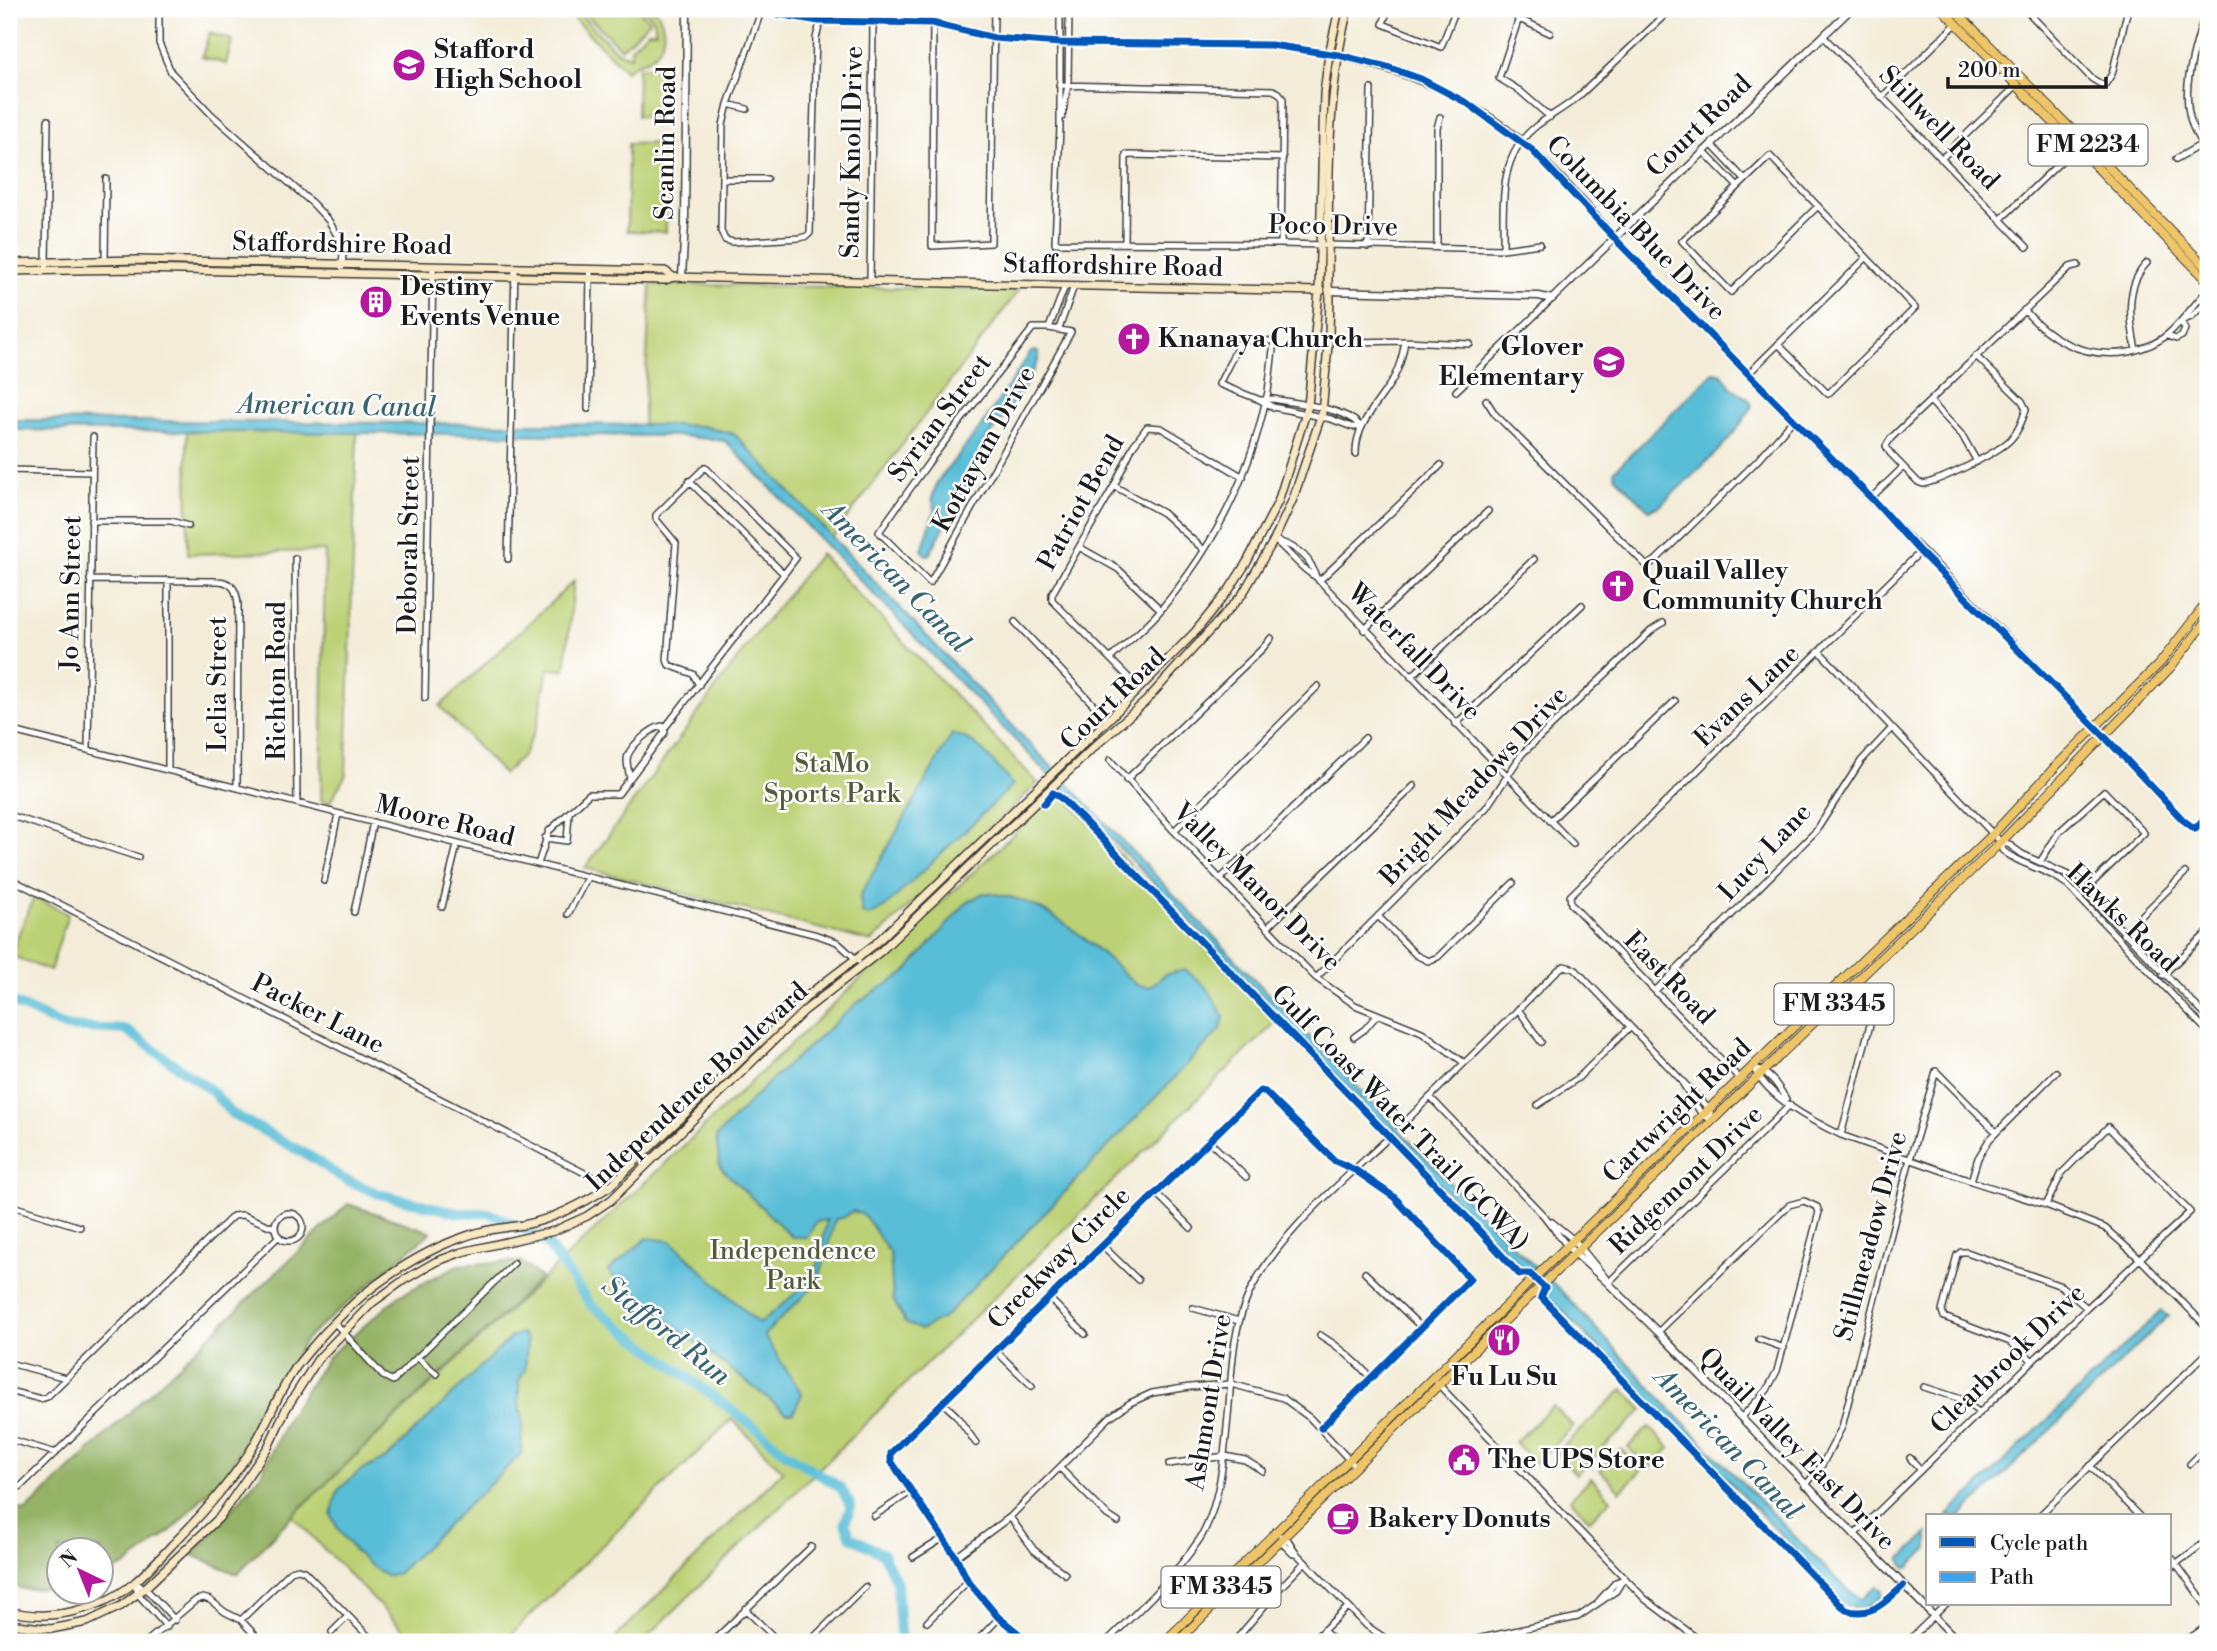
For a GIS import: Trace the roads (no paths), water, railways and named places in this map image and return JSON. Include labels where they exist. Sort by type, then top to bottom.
[{"type":"main road","points":[[1307,410],[1324,246],[1326,152],[1339,9]]},
{"type":"main road","points":[[1333,55],[1348,9]]},
{"type":"main road","name":"FM 2234","points":[[1942,9],[2208,282]]},
{"type":"main road","name":"FM 2234","points":[[1954,9],[2208,269]]},
{"type":"main road","points":[[1321,413],[1329,334],[1329,291],[1324,246]]},
{"type":"main road","name":"Staffordshire Road","points":[[9,271],[105,261],[515,273],[665,271],[673,277],[1329,291]]},
{"type":"main road","name":"Staffordshire Road","points":[[9,262],[46,267],[137,269],[342,269]]},
{"type":"main road","name":"Court Road","points":[[859,962],[881,951],[1036,795],[1045,780],[1170,658],[1211,613],[1229,590],[1262,534],[1280,496],[1307,410]]},
{"type":"main road","name":"Court Road","points":[[1036,795],[1051,788],[1145,702],[1242,596],[1274,540],[1293,499],[1321,413]]},
{"type":"main road","points":[[1262,534],[1274,540]]},
{"type":"main road","name":"Cartwright Road","points":[[1436,1382],[1545,1267],[1993,834],[2160,663],[2208,601]]},
{"type":"main road","name":"Cartwright Road","points":[[1177,1642],[1352,1463],[1553,1275],[2002,843],[2103,735],[2165,674],[2208,619]]},
{"type":"main road","points":[[2178,641],[2187,648]]},
{"type":"main road","points":[[1875,948],[1884,956]]},
{"type":"main road","name":"Independence Boulevard","points":[[9,1611],[43,1615],[75,1611],[104,1601],[134,1583],[208,1510],[248,1454],[299,1364],[335,1323],[371,1289],[402,1267],[462,1237],[550,1217],[591,1199],[610,1186],[813,991],[859,962]]},
{"type":"main road","name":"Independence Boulevard","points":[[9,1624],[51,1629],[87,1622],[112,1611],[138,1594],[219,1518],[260,1460],[307,1374],[372,1303],[415,1274],[462,1252],[554,1231],[587,1216],[611,1200],[804,1011],[859,962]]},
{"type":"main road","points":[[653,1145],[660,1153]]},
{"type":"main road","points":[[1636,1180],[1643,1188]]},
{"type":"main road","points":[[248,1454],[260,1460]]},
{"type":"main road","name":"Cartwright Road","points":[[1164,1642],[1280,1536]]},
{"type":"main road","points":[[19,1626],[20,1614]]},
{"type":"street","points":[[159,9],[159,43],[177,81],[329,222],[340,242],[343,253],[342,269]]},
{"type":"street","name":"Scanlin Road","points":[[682,277],[687,9]]},
{"type":"street","name":"Columbia Blue Drive","points":[[748,9],[819,22],[932,23],[994,38],[1060,43],[1271,45],[1387,67],[1421,79],[1467,103],[1521,140],[1553,170],[1615,238],[1871,498],[1920,552],[2103,735]]},
{"type":"street","points":[[761,11],[723,125],[721,231],[725,240],[800,238],[810,233],[816,38],[824,9]]},
{"type":"street","points":[[933,9],[932,246],[991,243],[994,9]]},
{"type":"street","points":[[1060,9],[1060,127]]},
{"type":"street","points":[[1060,127],[1068,85],[1069,9]]},
{"type":"street","points":[[1285,9],[1293,9]]},
{"type":"street","points":[[1388,9],[1383,24],[1441,47],[1456,9]]},
{"type":"street","points":[[1522,9],[1499,78],[1520,91],[1550,117]]},
{"type":"street","points":[[1503,249],[1506,169],[1521,140],[1580,96],[1667,13],[1662,9]]},
{"type":"street","name":"Court Road","points":[[1455,391],[1851,9]]},
{"type":"street","points":[[2025,9],[2098,85],[2104,86],[2112,74],[2128,9]]},
{"type":"street","points":[[2206,9],[2188,79],[2186,103],[2202,144],[2208,150]]},
{"type":"street","points":[[1517,18],[1550,33]]},
{"type":"street","name":"Sandy Knoll Drive","points":[[870,282],[873,22]]},
{"type":"street","points":[[1882,97],[1957,23]]},
{"type":"street","name":"Stillwell Road","points":[[1823,36],[2027,247]]},
{"type":"street","points":[[1941,159],[2018,84]]},
{"type":"street","points":[[1059,85],[1273,90],[1279,93],[1283,99],[1281,244]]},
{"type":"street","points":[[1368,247],[1371,89]]},
{"type":"street","points":[[728,104],[747,109]]},
{"type":"street","points":[[1437,247],[1437,128],[1440,117]]},
{"type":"street","points":[[46,267],[48,120]]},
{"type":"street","name":"Poco Drive","points":[[1060,127],[1055,243],[1503,249],[1540,244]]},
{"type":"street","points":[[1711,144],[1745,180]]},
{"type":"street","points":[[2176,159],[2202,144]]},
{"type":"street","points":[[2001,219],[2077,145]]},
{"type":"street","points":[[1703,151],[1738,187]]},
{"type":"street","points":[[1125,242],[1126,155],[1283,158]]},
{"type":"street","points":[[1779,344],[1828,394],[1914,308],[1818,206],[1770,156],[1682,241],[1731,292],[1818,206]]},
{"type":"street","points":[[105,261],[106,178]]},
{"type":"street","points":[[724,179],[767,178]]},
{"type":"street","points":[[1748,374],[1866,258]]},
{"type":"street","points":[[2136,350],[2129,309],[2139,272],[2147,263]]},
{"type":"street","points":[[1976,356],[2022,401],[2026,409],[2012,438],[1990,454],[1923,484],[1903,467],[1886,446],[1891,438],[1930,401],[1976,356],[2024,310],[2070,267],[2078,265]]},
{"type":"street","name":"Deborah Street","points":[[425,698],[433,271]]},
{"type":"street","points":[[508,559],[515,273]]},
{"type":"street","points":[[588,409],[590,274]]},
{"type":"street","points":[[1065,286],[1049,328],[1059,330],[1074,286]]},
{"type":"street","points":[[2024,310],[2055,339],[2083,351],[2101,355],[2136,350],[2167,336],[2208,290]]},
{"type":"street","name":"Staffordshire Road","points":[[1329,291],[1539,296],[1552,299]]},
{"type":"street","points":[[2181,321],[2191,317],[2208,301]]},
{"type":"street","points":[[2167,336],[2176,339],[2182,336],[2185,329],[2181,321]]},
{"type":"street","name":"Syrian Street","points":[[930,583],[879,532],[932,458],[1033,328],[1049,328]]},
{"type":"street","name":"Kottayam Drive","points":[[930,583],[1071,332],[1059,330]]},
{"type":"street","points":[[1139,688],[1111,658],[1161,610],[1204,550],[1230,507],[1257,441],[1264,401],[1273,341],[1241,340],[1219,384],[1240,394],[1264,401],[1321,413],[1352,427],[1361,427]]},
{"type":"street","points":[[1356,454],[1356,439],[1361,427],[1394,377],[1405,341]]},
{"type":"street","points":[[1351,342],[1470,344]]},
{"type":"street","points":[[1486,400],[1495,414],[1647,566],[1657,560],[1752,466],[1793,420]]},
{"type":"street","points":[[1930,401],[1962,435],[1976,460]]},
{"type":"street","name":"Patriot Bend","points":[[1111,658],[1052,600],[1052,594],[1133,446],[1147,427],[1161,428],[1242,477]]},
{"type":"street","name":"Jo Ann Street","points":[[88,750],[93,437]]},
{"type":"street","points":[[1318,579],[1441,465]]},
{"type":"street","points":[[1871,498],[1903,467]]},
{"type":"street","points":[[538,864],[549,831],[589,794],[618,794],[665,732],[664,729],[699,685],[784,574],[795,561],[794,555],[708,469],[702,468],[658,512],[656,519],[676,543],[667,660],[669,665],[693,674],[699,685]]},
{"type":"street","points":[[9,470],[92,472]]},
{"type":"street","points":[[689,481],[784,574]]},
{"type":"street","points":[[1114,485],[1163,513],[1204,550]]},
{"type":"street","points":[[1364,629],[1488,511]]},
{"type":"street","points":[[91,521],[171,520],[188,526]]},
{"type":"street","name":"Waterfall Drive","points":[[1274,540],[1289,551],[1306,572],[1318,579],[1573,844]]},
{"type":"street","points":[[1079,547],[1118,569],[1161,610]]},
{"type":"street","name":"Evans Lane","points":[[1571,904],[1570,896],[1920,552]]},
{"type":"street","name":"Richton Road","points":[[295,558],[297,803]]},
{"type":"street","points":[[1411,677],[1534,559]]},
{"type":"street","name":"Lelia Street","points":[[90,580],[224,581],[234,587],[237,594],[237,788]]},
{"type":"street","points":[[167,580],[168,770]]},
{"type":"street","points":[[1456,724],[1582,605]]},
{"type":"street","points":[[1014,622],[1108,720]]},
{"type":"street","name":"Bright Meadows Drive","points":[[1316,978],[1486,808],[1522,754],[1652,630],[1663,623]]},
{"type":"street","points":[[1126,780],[1271,638]]},
{"type":"street","name":"Hawks Road","points":[[1819,652],[2002,843],[2007,843],[2022,854],[2061,871],[2207,1015]]},
{"type":"street","points":[[1174,831],[1318,686]]},
{"type":"street","points":[[1550,821],[1675,701]]},
{"type":"street","points":[[630,778],[627,760],[630,751],[655,727],[662,726],[664,729]]},
{"type":"street","name":"Lucy Lane","points":[[1655,991],[1816,831],[1861,761],[1891,729]]},
{"type":"street","name":"Moore Road","points":[[9,730],[817,935],[837,942],[859,962]]},
{"type":"street","points":[[2103,735],[2183,820],[2195,829],[2208,814]]},
{"type":"street","points":[[1220,879],[1365,738]]},
{"type":"street","name":"Valley Manor Drive","points":[[1110,760],[1174,831],[1316,978],[1356,1005],[1422,1032],[1463,1062]]},
{"type":"street","points":[[1267,928],[1413,786]]},
{"type":"street","points":[[2040,862],[2059,832],[2104,791],[2144,833],[2078,896]]},
{"type":"street","points":[[545,838],[566,841],[569,812]]},
{"type":"street","points":[[324,881],[338,814]]},
{"type":"street","points":[[9,815],[138,857]]},
{"type":"street","points":[[354,912],[373,822]]},
{"type":"street","name":"Hawks Road","points":[[2002,843],[2002,850],[2014,859],[2051,874],[2065,883],[2208,1032]]},
{"type":"street","points":[[442,908],[457,845]]},
{"type":"street","points":[[2118,938],[2185,873]]},
{"type":"street","points":[[568,914],[588,876]]},
{"type":"street","name":"Packer Lane","points":[[9,878],[610,1186]]},
{"type":"street","points":[[1378,916],[1416,955],[1428,961],[1438,957],[1513,883]]},
{"type":"street","name":"East Road","points":[[1571,904],[1740,1079]]},
{"type":"street","points":[[2158,980],[2208,932]]},
{"type":"street","points":[[1408,1118],[1564,966],[1575,969],[1709,1109],[1713,1120]]},
{"type":"street","points":[[1518,1009],[1541,1042]]},
{"type":"street","points":[[1354,1037],[1365,1029],[1377,1014]]},
{"type":"street","points":[[2199,1022],[2207,1015]]},
{"type":"street","points":[[1841,1135],[1871,1021]]},
{"type":"street","points":[[1538,1105],[1578,1077],[1630,1027]]},
{"type":"street","points":[[1753,1067],[1790,1105],[1841,1135],[2105,1228],[2140,1258],[2208,1328]]},
{"type":"street","name":"Stillmeadow Drive","points":[[1805,1486],[1822,1465],[1842,1427],[1910,1159],[1936,1071],[1996,1132]]},
{"type":"street","points":[[1971,1181],[1982,1149],[2056,1072]]},
{"type":"street","points":[[1682,1081],[1685,1091],[1702,1115],[1713,1120]]},
{"type":"street","name":"Creekway Circle","points":[[911,1492],[890,1457],[894,1449],[1260,1091],[1265,1092],[1335,1161],[1354,1170]]},
{"type":"street","name":"Quail Valley East Drive","points":[[1430,1097],[1544,1216],[1574,1254],[1658,1332],[1959,1642]]},
{"type":"street","name":"Ridgemont Drive","points":[[1608,1283],[1790,1105]]},
{"type":"street","name":"Clearbrook Drive","points":[[1854,1535],[2087,1308],[2190,1212],[2108,1127],[2062,1173],[2046,1205]]},
{"type":"street","points":[[1208,1140],[1246,1177]]},
{"type":"street","name":"Ashmont Drive","points":[[1106,1642],[1201,1538],[1215,1499],[1225,1456],[1233,1354],[1239,1321],[1247,1298],[1269,1259],[1286,1239],[1384,1142]]},
{"type":"street","points":[[1321,1428],[1470,1279],[1394,1197],[1354,1170]]},
{"type":"street","points":[[1155,1192],[1191,1228]]},
{"type":"street","points":[[1658,1332],[1781,1211],[1804,1201],[1817,1207],[1819,1212],[1777,1371],[1767,1390],[1741,1418]]},
{"type":"street","points":[[9,1205],[80,1227]]},
{"type":"street","points":[[9,1391],[41,1399],[47,1397],[233,1216],[243,1215],[275,1228],[279,1236],[292,1241],[303,1231],[303,1224],[300,1217],[286,1213],[280,1216],[275,1228]]},
{"type":"street","name":"Quail Valley East Drive","points":[[1544,1216],[1581,1247],[1608,1283]]},
{"type":"street","points":[[9,1484],[20,1487],[279,1236]]},
{"type":"street","points":[[1102,1245],[1138,1280]]},
{"type":"street","points":[[2033,1361],[2010,1342],[1944,1317],[1942,1311],[1961,1252],[2062,1286],[2087,1308]]},
{"type":"street","points":[[335,1323],[383,1376],[393,1381],[514,1263]]},
{"type":"street","points":[[1365,1273],[1421,1327]]},
{"type":"street","points":[[1048,1297],[1085,1334]]},
{"type":"street","points":[[1193,1308],[1239,1321]]},
{"type":"street","points":[[1320,1335],[1355,1360],[1371,1378]]},
{"type":"street","points":[[1759,1339],[1784,1348]]},
{"type":"street","points":[[995,1350],[1032,1386]]},
{"type":"street","points":[[2041,1514],[2208,1352]]},
{"type":"street","points":[[417,1357],[437,1374]]},
{"type":"street","points":[[9,1363],[66,1378]]},
{"type":"street","points":[[1436,1382],[1645,1599],[1702,1642]]},
{"type":"street","points":[[956,1558],[1010,1517],[1110,1417],[1130,1403],[1152,1393],[1231,1384],[1283,1398],[1321,1428],[1352,1463]]},
{"type":"street","points":[[1924,1387],[1961,1399],[1980,1413]]},
{"type":"street","points":[[942,1402],[956,1415],[976,1443]]},
{"type":"street","points":[[9,1439],[56,1453]]},
{"type":"street","points":[[2190,1464],[2208,1446]]},
{"type":"street","points":[[1169,1464],[1225,1456],[1245,1460],[1263,1471]]},
{"type":"street","points":[[1910,1458],[1921,1470]]},
{"type":"street","points":[[2090,1466],[2137,1514]]},
{"type":"street","points":[[1060,1468],[1107,1515],[1118,1522]]},
{"type":"street","points":[[874,1516],[911,1492],[956,1558],[968,1581],[999,1618],[1029,1642]]},
{"type":"street","points":[[1010,1517],[1034,1550],[1065,1574]]},
{"type":"street","points":[[1280,1536],[1288,1541],[1297,1555],[1348,1607],[1376,1633],[1391,1642]]},
{"type":"street","points":[[913,1557],[942,1539]]},
{"type":"street","points":[[2172,1566],[2208,1539]]},
{"type":"street","points":[[712,1642],[811,1547]]},
{"type":"street","points":[[2172,1558],[2208,1608]]},
{"type":"street","points":[[1234,1642],[1305,1562]]},
{"type":"street","points":[[241,1620],[291,1571],[298,1569],[304,1571],[374,1642]]},
{"type":"street","points":[[1463,1642],[1578,1617],[1596,1605],[1606,1591],[1624,1578]]},
{"type":"street","points":[[927,1622],[968,1581]]},
{"type":"street","points":[[134,1583],[145,1588],[175,1620]]},
{"type":"street","points":[[134,1583],[138,1594],[167,1627]]},
{"type":"street","points":[[809,1642],[865,1587]]},
{"type":"street","points":[[146,1642],[196,1600],[203,1598],[211,1600],[225,1612],[241,1620],[261,1642]]},
{"type":"street","points":[[1907,1642],[1944,1606]]},
{"type":"street","points":[[1311,1642],[1348,1607]]},
{"type":"street","points":[[745,1609],[779,1642]]},
{"type":"street","points":[[332,1632],[348,1616]]},
{"type":"street","points":[[976,1642],[999,1618]]},
{"type":"street","points":[[2185,1642],[2208,1626]]},
{"type":"street","points":[[1323,1630],[1335,1642]]},
{"type":"water","points":[[1036,351],[1039,354],[1038,361],[1027,383],[1002,421],[987,438],[980,461],[929,555],[925,554],[922,550],[935,509],[932,498],[937,482],[980,428],[1031,352]]},
{"type":"water","points":[[1714,372],[1722,374],[1731,387],[1749,400],[1752,406],[1733,434],[1710,459],[1660,506],[1649,510],[1615,476],[1614,471]]},
{"type":"water","name":"American Canal","points":[[9,420],[664,425],[701,426],[734,434],[1364,1094],[1489,1223],[1563,1293],[1676,1415],[1846,1589],[1862,1599],[1876,1586],[1882,1591],[1881,1598],[1862,1608],[1843,1602],[1790,1544],[1547,1295],[1547,1287],[1516,1261],[1448,1193],[1145,874],[725,441],[682,436],[9,430]]},
{"type":"water","points":[[952,734],[978,747],[1013,785],[883,909],[869,916],[862,913],[860,896]]},
{"type":"water","points":[[983,893],[1006,896],[1047,913],[1085,939],[1137,985],[1149,987],[1166,974],[1186,970],[1208,989],[1224,1017],[1221,1029],[946,1316],[921,1330],[905,1323],[893,1299],[890,1254],[870,1223],[863,1215],[853,1211],[843,1218],[835,1219],[819,1281],[764,1335],[802,1394],[793,1413],[787,1413],[618,1282],[608,1271],[647,1238],[671,1241],[759,1324],[815,1277],[827,1220],[816,1222],[807,1237],[792,1237],[720,1167],[716,1137],[769,1082],[857,1003],[905,973],[965,904]]},
{"type":"water","points":[[2161,1311],[2168,1316],[1963,1514],[1949,1514]]},
{"type":"water","points":[[524,1335],[527,1343],[525,1370],[519,1381],[519,1405],[523,1418],[521,1454],[398,1573],[386,1576],[354,1550],[341,1533],[331,1515],[338,1490],[360,1471],[387,1458],[511,1337]]},
{"type":"water","points":[[1926,1535],[1926,1550],[1908,1568],[1905,1568],[1901,1559]]},
{"type":"waterway","name":"Stafford Run","points":[[9,1001],[66,1027],[126,1030],[212,1091],[231,1113],[313,1158],[342,1178],[379,1194],[458,1213],[489,1213],[517,1225],[547,1244],[591,1305],[783,1451],[841,1488],[851,1506],[845,1523],[851,1537],[883,1554],[897,1583],[900,1633],[905,1642]]},
{"type":"place","name":"Stafford High School","points":[[409,65]]},
{"type":"place","name":"Destiny Events Venue","points":[[376,302]]},
{"type":"place","name":"Knanaya Church","points":[[1134,339]]},
{"type":"place","name":"Glover Elementary","points":[[1609,362]]},
{"type":"place","name":"Quail Valley Community Church","points":[[1618,586]]},
{"type":"place","name":"Fu Lu Su","points":[[1504,1340]]},
{"type":"place","name":"The UPS Store","points":[[1464,1460]]},
{"type":"place","name":"Bakery Donuts","points":[[1343,1519]]},
{"type":"park label","name":"StaMo Sports Park","points":[[832,779]]},
{"type":"park label","name":"Independence Park","points":[[793,1266]]}]
